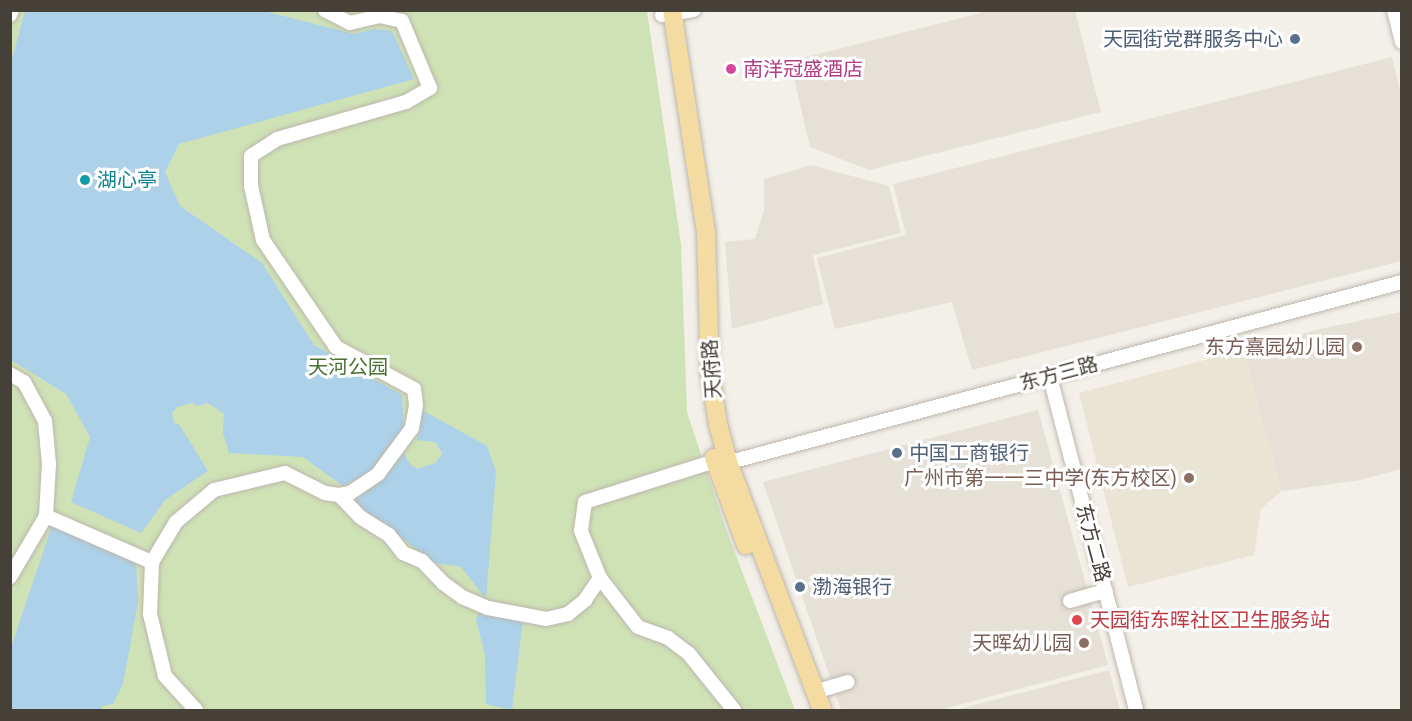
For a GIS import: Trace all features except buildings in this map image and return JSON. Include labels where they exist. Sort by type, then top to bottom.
[{"type":"main road","name":"天府路","points":[[667,13],[693,210],[699,379],[720,463],[809,711]]},
{"type":"main road","name":"天府路","points":[[720,463],[822,711]]},
{"type":"street","points":[[10,15],[12,10]]},
{"type":"street","points":[[196,711],[165,676],[150,614],[152,562],[176,522],[214,490],[285,473],[325,493],[339,495],[350,493],[378,474],[412,428],[416,405],[414,389],[336,347],[263,240],[251,186],[251,156],[277,138],[406,102],[430,88],[402,21],[380,16],[350,23],[325,10]]},
{"type":"street","points":[[667,13],[694,10]]},
{"type":"street","points":[[1394,10],[1401,42]]},
{"type":"street","name":"东方三路","points":[[600,578],[581,531],[585,502],[720,463],[1401,282]]},
{"type":"street","points":[[10,374],[24,382],[45,421],[49,464],[46,516],[10,577]]},
{"type":"street","name":"东方二路","points":[[1050,376],[1136,711]]},
{"type":"street","points":[[339,495],[360,517],[389,535],[403,553],[422,561],[443,583],[462,597],[488,608],[546,619],[568,614],[585,600],[600,578],[638,627],[668,638],[689,654],[734,711]]},
{"type":"street","points":[[46,516],[152,562]]},
{"type":"street","points":[[1070,601],[1106,591]]},
{"type":"street","points":[[815,692],[847,682]]},
{"type":"shaded area","points":[[989,11],[1075,11],[1101,112],[869,170],[810,147],[790,61]]},
{"type":"shaded area","points":[[1392,57],[1401,96],[1401,261],[972,370],[952,302],[835,329],[817,258],[906,235],[893,184]]},
{"type":"shaded area","points":[[811,165],[889,186],[901,233],[813,255],[823,304],[732,329],[725,242],[755,239],[764,210],[764,179]]},
{"type":"shaded area","points":[[1401,312],[1401,469],[1360,480],[1281,491],[1243,350],[1320,329]]},
{"type":"shaded area","name":"广州市第一一三中学(东方校区)","points":[[1243,350],[1281,491],[1261,509],[1254,555],[1128,587],[1079,393]]},
{"type":"shaded area","points":[[1038,410],[1108,665],[940,710],[841,710],[763,482]]},
{"type":"shaded area","points":[[1109,670],[1120,710],[955,710]]},
{"type":"green space","name":"天河公园","points":[[10,11],[647,11],[681,244],[687,412],[727,532],[795,710],[11,710]]},
{"type":"water","points":[[260,10],[354,34],[374,29],[392,31],[414,79],[179,144],[165,172],[180,206],[262,263],[314,345],[402,395],[404,432],[370,473],[343,486],[303,457],[229,453],[223,433],[224,414],[208,403],[197,406],[193,403],[177,407],[172,413],[174,423],[179,424],[208,471],[165,500],[141,533],[71,502],[90,437],[66,394],[11,360],[10,66],[25,11]]},
{"type":"water","points":[[422,410],[487,446],[496,472],[486,599],[461,567],[435,563],[352,501],[374,486],[404,453],[409,463],[417,469],[436,463],[442,453],[435,442],[417,440]]},
{"type":"water","points":[[52,526],[136,561],[138,602],[123,684],[113,704],[102,706],[102,710],[11,710],[11,647]]},
{"type":"water","points":[[480,611],[523,621],[512,710],[486,704],[485,655],[476,620]]},
{"type":"place","name":"天园街党群服务中心","points":[[1295,39]]},
{"type":"place","name":"南洋冠盛酒店","points":[[731,69]]},
{"type":"place","name":"湖心亭","points":[[85,180]]},
{"type":"place","name":"东方熹园幼儿园","points":[[1357,347]]},
{"type":"place","name":"中国工商银行","points":[[897,453]]},
{"type":"place","name":"广州市第一一三中学(东方校区)","points":[[1189,478]]},
{"type":"place","name":"渤海银行","points":[[800,587]]},
{"type":"place","name":"天园街东晖社区卫生服务站","points":[[1077,620]]},
{"type":"place","name":"天晖幼儿园","points":[[1084,643]]}]
